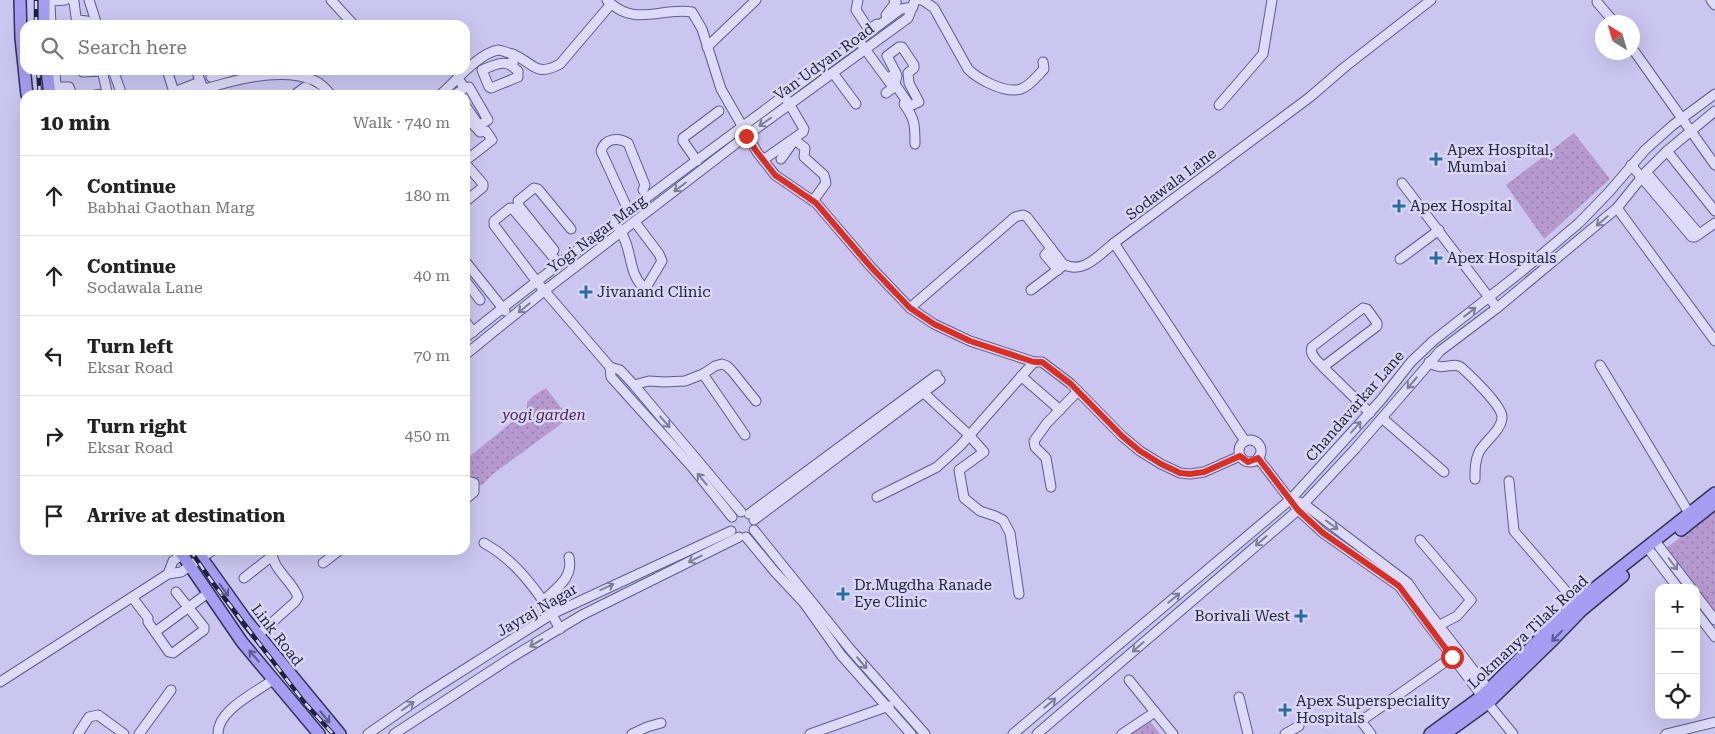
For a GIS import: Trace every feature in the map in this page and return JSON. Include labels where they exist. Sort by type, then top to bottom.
[{"type":"main road","points":[[20,0],[21,20]]},
{"type":"main road","points":[[44,0],[44,20]]},
{"type":"main road","points":[[25,75],[26,90]]},
{"type":"main road","points":[[49,75],[54,90]]},
{"type":"main road","name":"Lokmanya Tilak Road","points":[[1654,546],[1689,513],[1715,493]]},
{"type":"main road","name":"Lokmanya Tilak Road","points":[[1445,734],[1579,606],[1654,546],[1715,503]]},
{"type":"main road","name":"Link Road","points":[[184,555],[242,642],[320,734]]},
{"type":"main road","name":"Link Road","points":[[199,555],[258,635],[340,734]]},
{"type":"main road","name":"Lokmanya Tilak Road","points":[[1430,734],[1486,696]]},
{"type":"street","points":[[51,20],[50,3],[52,1],[65,0]]},
{"type":"street","points":[[72,0],[78,20]]},
{"type":"street","points":[[89,0],[95,20]]},
{"type":"street","points":[[331,0],[349,20]]},
{"type":"street","points":[[707,47],[756,0]]},
{"type":"street","points":[[858,0],[856,10],[868,28],[871,28],[886,17],[895,5],[896,2],[894,0]]},
{"type":"street","points":[[920,0],[934,8],[968,69],[976,77],[1010,91],[1022,89],[1044,69],[1043,62]]},
{"type":"street","points":[[1220,105],[1263,54],[1272,0]]},
{"type":"street","name":"Sodawala Lane","points":[[1061,267],[1082,267],[1310,97],[1346,66],[1431,0]]},
{"type":"street","points":[[1711,0],[1715,5]]},
{"type":"street","points":[[470,68],[487,54],[498,50],[513,54],[535,68],[544,71],[552,69],[560,64],[609,2],[623,12],[630,14],[647,16],[679,10],[692,12],[702,28],[721,89],[743,126],[746,136],[762,160],[775,175],[813,201],[910,308],[934,324],[970,341],[1034,362],[1042,362],[1071,384],[1122,436],[1140,451],[1180,473],[1204,472],[1240,456]]},
{"type":"street","points":[[1597,2],[1608,15]]},
{"type":"street","name":"Van Udyan Road","points":[[743,126],[901,9],[914,3]]},
{"type":"street","name":"Van Udyan Road","points":[[746,136],[908,18],[914,3]]},
{"type":"street","points":[[859,40],[887,79],[891,92],[912,115],[915,125],[915,144]]},
{"type":"street","points":[[899,47],[902,47],[914,65],[914,68],[908,73],[908,80],[919,102],[911,107],[895,84],[896,73],[887,56],[899,47]]},
{"type":"street","points":[[513,54],[513,67]]},
{"type":"street","points":[[478,60],[482,70],[489,87],[491,88],[518,77],[518,71],[505,62],[482,70]]},
{"type":"street","points":[[1640,60],[1715,165]]},
{"type":"street","points":[[833,73],[856,104]]},
{"type":"street","points":[[887,79],[896,73]]},
{"type":"street","points":[[54,75],[55,90]]},
{"type":"street","points":[[103,75],[107,90]]},
{"type":"street","points":[[115,75],[120,90]]},
{"type":"street","points":[[169,75],[173,90]]},
{"type":"street","points":[[198,75],[201,86]]},
{"type":"street","points":[[238,75],[240,81]]},
{"type":"street","points":[[446,90],[462,75]]},
{"type":"street","points":[[194,90],[211,78],[240,81],[268,76],[293,76],[308,83],[320,84],[326,90]]},
{"type":"street","points":[[458,79],[464,88]]},
{"type":"street","points":[[301,90],[308,83]]},
{"type":"street","points":[[308,83],[314,90]]},
{"type":"street","points":[[186,90],[201,86]]},
{"type":"street","points":[[461,90],[469,88],[488,120],[480,125],[470,112]]},
{"type":"street","name":"Chandavarkar Lane","points":[[1013,734],[1291,500],[1370,413],[1411,362],[1433,341],[1579,223],[1610,192],[1644,150],[1715,94]]},
{"type":"street","points":[[762,160],[803,132],[804,129],[785,96]]},
{"type":"street","points":[[698,174],[682,141],[683,138],[719,111]]},
{"type":"street","name":"Chandavarkar Lane","points":[[1037,734],[1301,507],[1430,362],[1456,338],[1497,308],[1617,208],[1667,151],[1715,111]]},
{"type":"street","points":[[470,123],[473,123],[480,132],[486,131],[492,140],[470,158]]},
{"type":"street","name":"Yogi Nagar Marg","points":[[470,332],[743,126]]},
{"type":"street","name":"Yogi Nagar Marg","points":[[470,351],[544,291],[746,136]]},
{"type":"street","points":[[629,212],[601,151],[606,143],[613,139],[623,140],[628,143],[645,185],[643,190]]},
{"type":"street","points":[[781,158],[796,141],[804,148],[804,157],[824,175],[826,182],[813,201]]},
{"type":"street","points":[[1667,151],[1715,211]]},
{"type":"street","points":[[1630,165],[1644,175],[1690,235],[1694,237],[1715,223]]},
{"type":"street","points":[[470,168],[483,184],[483,188],[470,198]]},
{"type":"street","points":[[1402,183],[1497,308]]},
{"type":"street","points":[[561,263],[519,206],[518,201],[534,188],[538,189],[571,229]]},
{"type":"street","points":[[654,193],[660,202]]},
{"type":"street","points":[[561,263],[512,208],[494,221],[494,225],[536,282],[610,367],[620,370],[634,385],[732,517]]},
{"type":"street","points":[[1617,208],[1715,342]]},
{"type":"street","points":[[910,308],[1015,217],[1027,217],[1049,253],[1061,267],[1031,290]]},
{"type":"street","points":[[614,223],[621,232],[630,252],[633,271],[643,287],[646,286],[662,262],[660,254],[635,222]]},
{"type":"street","points":[[1400,259],[1439,230]]},
{"type":"street","points":[[1114,243],[1245,441]]},
{"type":"street","points":[[582,247],[589,256]]},
{"type":"street","points":[[470,278],[503,308],[510,318]]},
{"type":"street","points":[[470,281],[480,300]]},
{"type":"street","points":[[1322,367],[1377,326],[1378,323],[1367,309],[1364,308],[1312,347],[1310,351],[1322,367],[1370,413]]},
{"type":"street","points":[[878,497],[938,467],[1034,362]]},
{"type":"street","points":[[1430,362],[1440,368],[1452,365],[1461,366],[1491,400],[1502,417],[1500,423],[1480,450],[1475,462],[1475,478]]},
{"type":"street","points":[[634,385],[649,381],[685,381],[722,364],[727,366],[756,400]]},
{"type":"street","points":[[1600,365],[1689,513]]},
{"type":"street","points":[[610,367],[611,377],[692,461],[748,515],[754,530],[784,566],[800,593],[925,734]]},
{"type":"street","points":[[703,374],[745,435]]},
{"type":"street","points":[[1021,376],[1060,410]]},
{"type":"street","points":[[732,517],[748,515],[784,492],[938,378],[924,393],[911,398]]},
{"type":"street","points":[[1051,488],[1046,458],[1035,447],[1034,441],[1047,423],[1078,391]]},
{"type":"street","points":[[924,393],[969,435],[984,452],[959,470],[964,498],[980,511],[1003,520],[1010,533],[1018,594]]},
{"type":"street","points":[[1382,418],[1444,472]]},
{"type":"street","points":[[1253,440],[1259,444],[1261,451],[1258,458],[1248,462],[1240,456],[1239,449],[1245,441],[1253,440]]},
{"type":"street","points":[[1258,458],[1291,500],[1301,507],[1323,533],[1399,586],[1436,627],[1513,734]]},
{"type":"street","points":[[1509,481],[1514,531],[1579,606]]},
{"type":"street","points":[[470,482],[474,483],[474,492],[470,496]]},
{"type":"street","points":[[732,517],[729,526],[731,531],[742,537],[775,572],[800,593]]},
{"type":"street","points":[[742,537],[754,530]]},
{"type":"street","name":"Jayraj Nagar","points":[[368,734],[421,697],[552,614],[731,531]]},
{"type":"street","name":"Jayraj Nagar","points":[[394,734],[509,659],[582,615],[742,537]]},
{"type":"street","points":[[1420,540],[1471,600],[1458,616],[1436,627]]},
{"type":"street","points":[[484,543],[500,551],[530,583],[560,629]]},
{"type":"street","points":[[1654,546],[1676,584]]},
{"type":"street","points":[[1654,546],[1687,584]]},
{"type":"street","points":[[168,574],[173,561],[180,555]]},
{"type":"street","points":[[0,682],[168,574],[181,572],[190,566],[197,555]]},
{"type":"street","points":[[244,578],[270,555]]},
{"type":"street","points":[[258,635],[296,602],[298,597],[295,588],[277,567],[273,555]]},
{"type":"street","points":[[323,563],[333,555]]},
{"type":"street","points":[[543,601],[569,575],[570,557]]},
{"type":"street","points":[[775,572],[784,566]]},
{"type":"street","points":[[132,597],[148,618],[148,622],[155,632],[170,652],[173,653],[204,630],[176,592]]},
{"type":"street","points":[[155,632],[208,593]]},
{"type":"street","points":[[1700,600],[1715,620]]},
{"type":"street","points":[[1700,617],[1715,637]]},
{"type":"street","points":[[822,620],[842,655],[886,707],[910,733],[916,725]]},
{"type":"street","points":[[1436,627],[1452,657],[1486,696]]},
{"type":"street","points":[[842,655],[850,648]]},
{"type":"street","points":[[1371,734],[1361,721],[1452,657]]},
{"type":"street","points":[[218,734],[217,727],[222,717],[274,679]]},
{"type":"street","points":[[1129,680],[1173,734]]},
{"type":"street","points":[[139,734],[171,690]]},
{"type":"street","points":[[1239,697],[1248,734]]},
{"type":"street","points":[[810,734],[896,703]]},
{"type":"street","points":[[1122,734],[1155,712]]},
{"type":"street","points":[[78,734],[89,717],[98,715],[124,734]]},
{"type":"street","points":[[1666,734],[1715,722]]},
{"type":"street","points":[[632,734],[661,723]]},
{"type":"street","points":[[1285,734],[1299,726]]},
{"type":"green space","points":[[1574,133],[1610,179],[1544,239],[1506,185]]},
{"type":"green space","name":"yogi garden","points":[[546,388],[569,418],[493,474],[481,486],[470,474],[470,456],[527,410],[527,402]]},
{"type":"green space","points":[[1715,511],[1715,616],[1700,596],[1700,584],[1691,584],[1665,549]]},
{"type":"green space","points":[[1150,721],[1160,734],[1132,734]]},
{"type":"railway","points":[[36,0],[36,20]]},
{"type":"railway","points":[[38,75],[40,90]]},
{"type":"railway","points":[[193,555],[304,702],[333,734]]},
{"type":"place","name":"Apex Hospital, Mumbai","points":[[1436,159]]},
{"type":"place","name":"Apex Hospital","points":[[1399,206]]},
{"type":"place","name":"Apex Hospitals","points":[[1436,258]]},
{"type":"place","name":"Jivanand Clinic","points":[[586,292]]},
{"type":"place","name":"Dr.Mugdha Ranade Eye Clinic","points":[[843,594]]},
{"type":"place","name":"Borivali West","points":[[1301,616]]},
{"type":"place","name":"Apex Superspeciality Hospitals","points":[[1285,710]]},
{"type":"route","points":[[746,136],[775,175],[816,203],[870,266],[910,308],[934,324],[970,341],[1034,362],[1042,362],[1071,384],[1122,436],[1140,451],[1180,473],[1204,472],[1240,456],[1248,462],[1258,458],[1298,510],[1323,533],[1399,586],[1452,657]]}]
